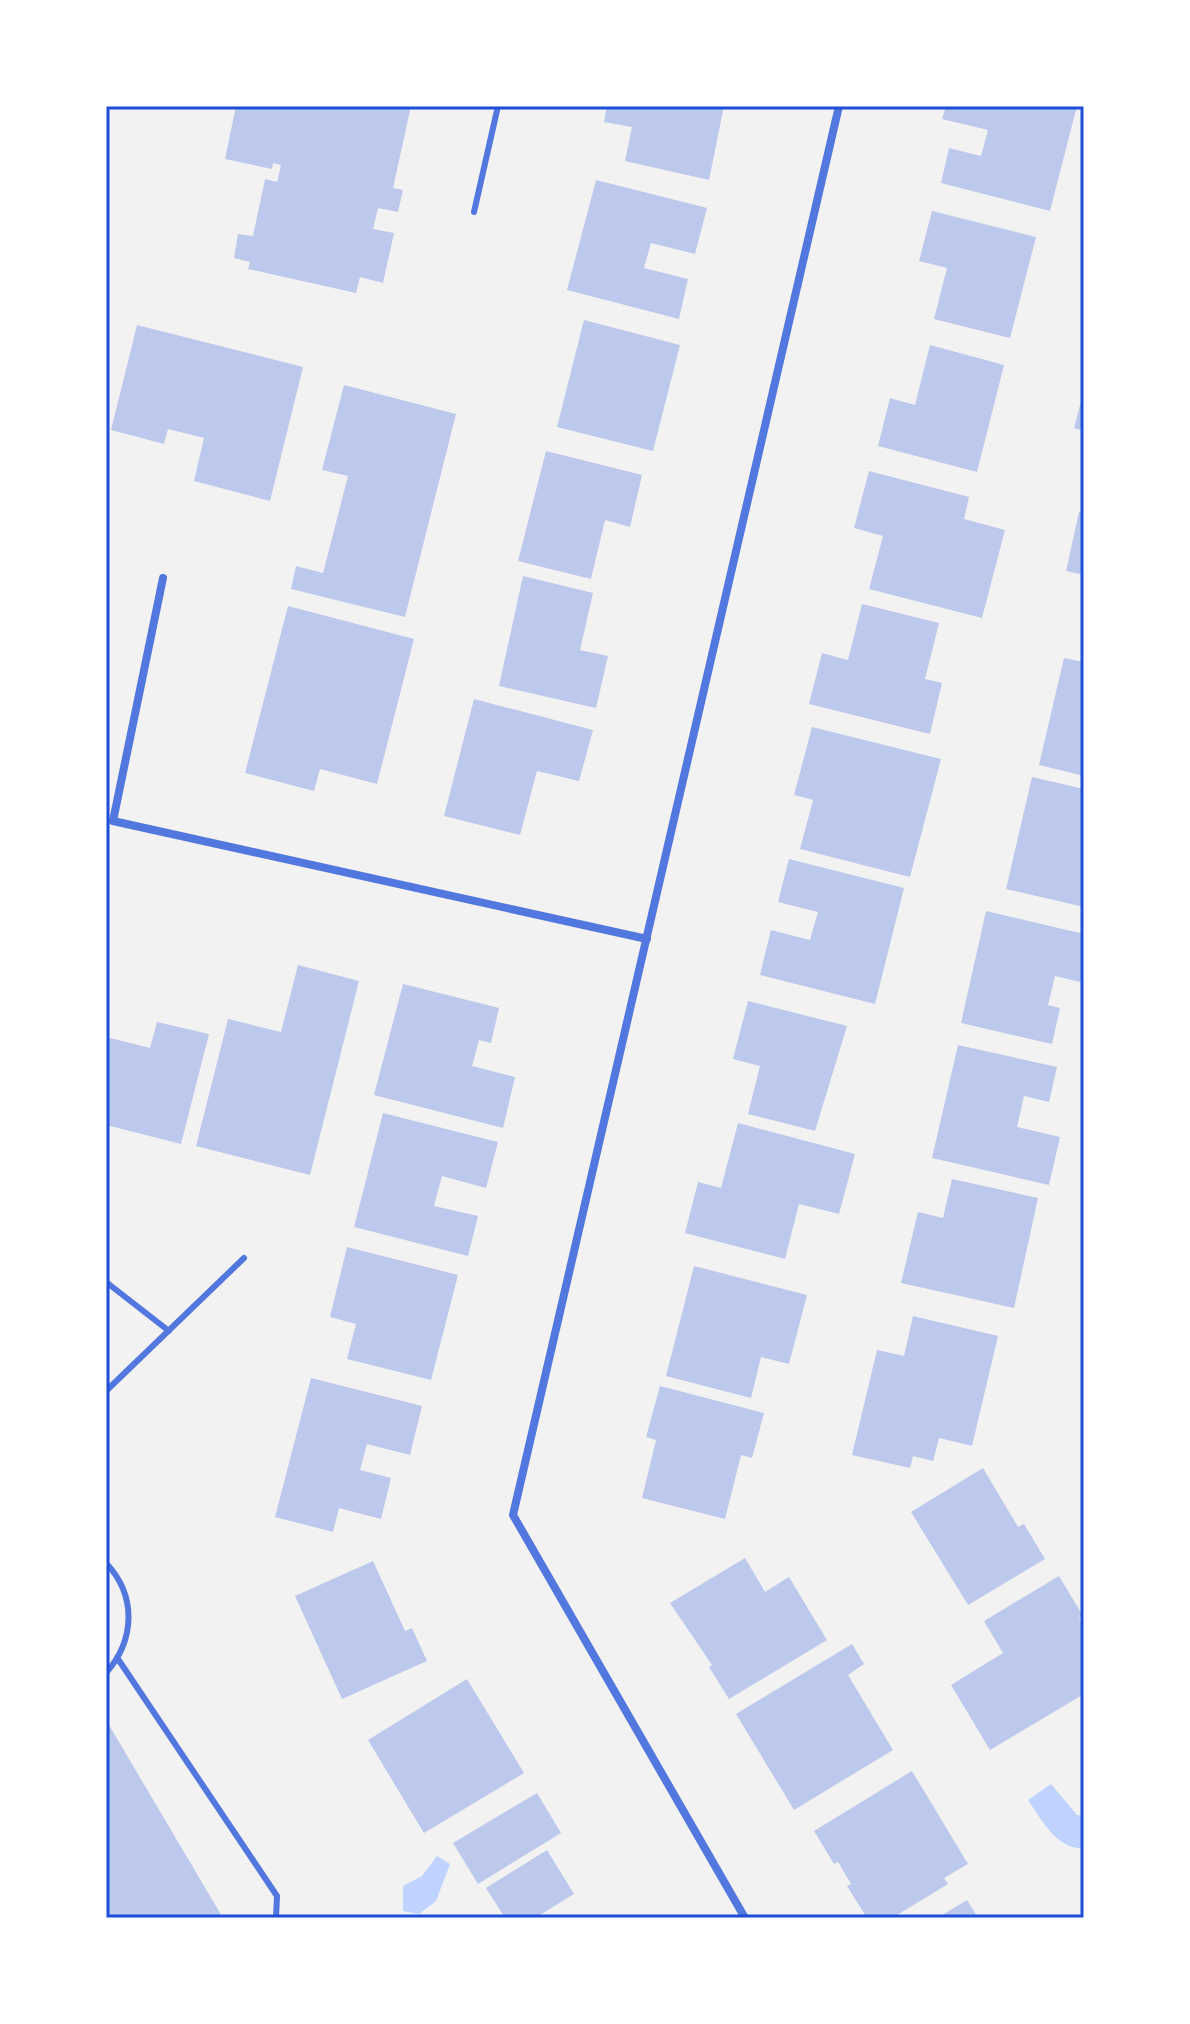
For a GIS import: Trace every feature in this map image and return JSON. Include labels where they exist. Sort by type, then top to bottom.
[{"type":"street","points":[[745,1918],[513,1515],[839,106]]},
{"type":"street","points":[[163,578],[113,821],[647,939]]},
{"type":"lane","points":[[474,212],[498,106]]},
{"type":"lane","points":[[106,1391],[244,1258]]},
{"type":"lane","points":[[106,1282],[169,1331]]},
{"type":"lane","points":[[106,1563],[123,1587],[130,1611],[128,1638],[118,1659],[106,1673]]},
{"type":"lane","points":[[118,1659],[277,1896],[276,1918]]},
{"type":"water","points":[[1051,1784],[1077,1815],[1084,1816],[1084,1848],[1075,1848],[1058,1839],[1028,1800]]},
{"type":"water","points":[[437,1856],[450,1864],[436,1901],[419,1914],[403,1911],[403,1886],[422,1876]]},
{"type":"building","points":[[236,106],[411,106],[393,188],[403,190],[398,212],[378,208],[373,229],[394,233],[383,283],[360,277],[356,293],[248,269],[250,262],[234,258],[238,234],[253,236],[265,179],[277,182],[281,165],[273,163],[272,169],[225,159]]},
{"type":"building","points":[[607,106],[724,106],[709,180],[625,161],[632,127],[604,122]]},
{"type":"building","points":[[946,106],[1077,106],[1050,211],[941,183],[949,148],[981,156],[988,130],[942,119]]},
{"type":"building","points":[[596,180],[707,208],[695,254],[651,243],[644,268],[688,279],[679,319],[567,290]]},
{"type":"building","points":[[932,211],[1036,237],[1010,338],[934,319],[947,268],[919,261]]},
{"type":"building","points":[[584,320],[680,345],[653,451],[557,427]]},
{"type":"building","points":[[137,325],[303,367],[270,501],[194,481],[204,438],[168,429],[164,444],[111,430]]},
{"type":"building","points":[[930,345],[1004,365],[977,472],[878,446],[890,398],[915,405]]},
{"type":"building","points":[[344,385],[456,414],[405,617],[291,589],[296,566],[323,573],[348,476],[322,470]]},
{"type":"building","points":[[1084,390],[1084,431],[1074,428]]},
{"type":"building","points":[[546,451],[642,475],[630,527],[605,520],[591,579],[518,561]]},
{"type":"building","points":[[869,471],[969,497],[964,519],[1005,530],[982,618],[869,589],[883,536],[854,528]]},
{"type":"building","points":[[1079,512],[1084,513],[1084,575],[1066,571]]},
{"type":"building","points":[[523,576],[593,593],[580,650],[608,656],[596,708],[499,686]]},
{"type":"building","points":[[862,604],[939,623],[925,679],[942,683],[930,734],[809,704],[822,653],[848,660]]},
{"type":"building","points":[[288,606],[414,639],[377,784],[320,769],[314,791],[245,773]]},
{"type":"building","points":[[1064,658],[1084,662],[1084,776],[1039,765]]},
{"type":"building","points":[[474,699],[593,730],[579,781],[537,771],[520,835],[444,816]]},
{"type":"building","points":[[812,727],[941,759],[910,877],[800,849],[813,800],[794,795]]},
{"type":"building","points":[[1032,777],[1084,789],[1084,907],[1006,889]]},
{"type":"building","points":[[789,859],[904,888],[875,1004],[760,975],[771,930],[810,940],[818,912],[778,902]]},
{"type":"building","points":[[986,911],[1084,934],[1084,983],[1055,976],[1048,1005],[1060,1008],[1052,1044],[961,1023]]},
{"type":"building","points":[[298,965],[359,981],[310,1175],[196,1146],[228,1019],[281,1032]]},
{"type":"building","points":[[403,984],[499,1008],[491,1043],[479,1040],[472,1066],[515,1077],[503,1128],[374,1095]]},
{"type":"building","points":[[748,1001],[847,1026],[815,1131],[748,1114],[760,1066],[733,1059]]},
{"type":"building","points":[[157,1022],[209,1034],[181,1144],[106,1125],[106,1037],[150,1048]]},
{"type":"building","points":[[958,1045],[1057,1067],[1049,1102],[1024,1096],[1017,1127],[1060,1137],[1049,1185],[932,1158]]},
{"type":"building","points":[[383,1113],[498,1142],[486,1188],[442,1176],[434,1206],[478,1216],[468,1256],[354,1227]]},
{"type":"building","points":[[738,1123],[855,1154],[839,1214],[799,1204],[785,1259],[685,1233],[698,1182],[721,1188]]},
{"type":"building","points":[[952,1179],[1038,1198],[1014,1308],[901,1283],[918,1212],[943,1218]]},
{"type":"building","points":[[347,1247],[458,1275],[431,1380],[347,1359],[356,1324],[330,1317]]},
{"type":"building","points":[[694,1266],[807,1295],[789,1364],[761,1357],[751,1398],[666,1376]]},
{"type":"building","points":[[913,1316],[998,1336],[972,1446],[939,1438],[933,1461],[913,1456],[910,1468],[852,1455],[877,1350],[904,1356]]},
{"type":"building","points":[[311,1378],[422,1406],[410,1455],[367,1444],[360,1470],[391,1478],[381,1519],[339,1508],[333,1532],[275,1517]]},
{"type":"building","points":[[660,1386],[764,1413],[752,1458],[741,1455],[725,1519],[642,1498],[656,1440],[646,1437]]},
{"type":"building","points":[[983,1468],[1018,1527],[1024,1524],[1045,1559],[968,1605],[911,1512]]},
{"type":"building","points":[[745,1558],[765,1592],[789,1577],[827,1640],[729,1699],[709,1667],[712,1665],[670,1603]]},
{"type":"building","points":[[373,1561],[405,1631],[412,1628],[427,1661],[342,1699],[295,1596]]},
{"type":"building","points":[[1059,1576],[1083,1616],[1079,1618],[1084,1626],[1084,1694],[990,1750],[951,1685],[1003,1653],[984,1621]]},
{"type":"building","points":[[852,1644],[864,1664],[848,1675],[893,1750],[794,1810],[736,1714]]},
{"type":"building","points":[[467,1679],[524,1773],[424,1833],[368,1740]]},
{"type":"building","points":[[106,1720],[223,1918],[106,1918]]},
{"type":"building","points":[[912,1771],[968,1864],[944,1878],[948,1884],[892,1918],[867,1918],[847,1886],[851,1884],[838,1862],[834,1864],[814,1831]]},
{"type":"building","points":[[537,1793],[561,1833],[478,1884],[453,1843]]},
{"type":"building","points":[[547,1850],[574,1894],[535,1918],[505,1918],[486,1888]]},
{"type":"building","points":[[967,1900],[978,1918],[937,1918]]}]
